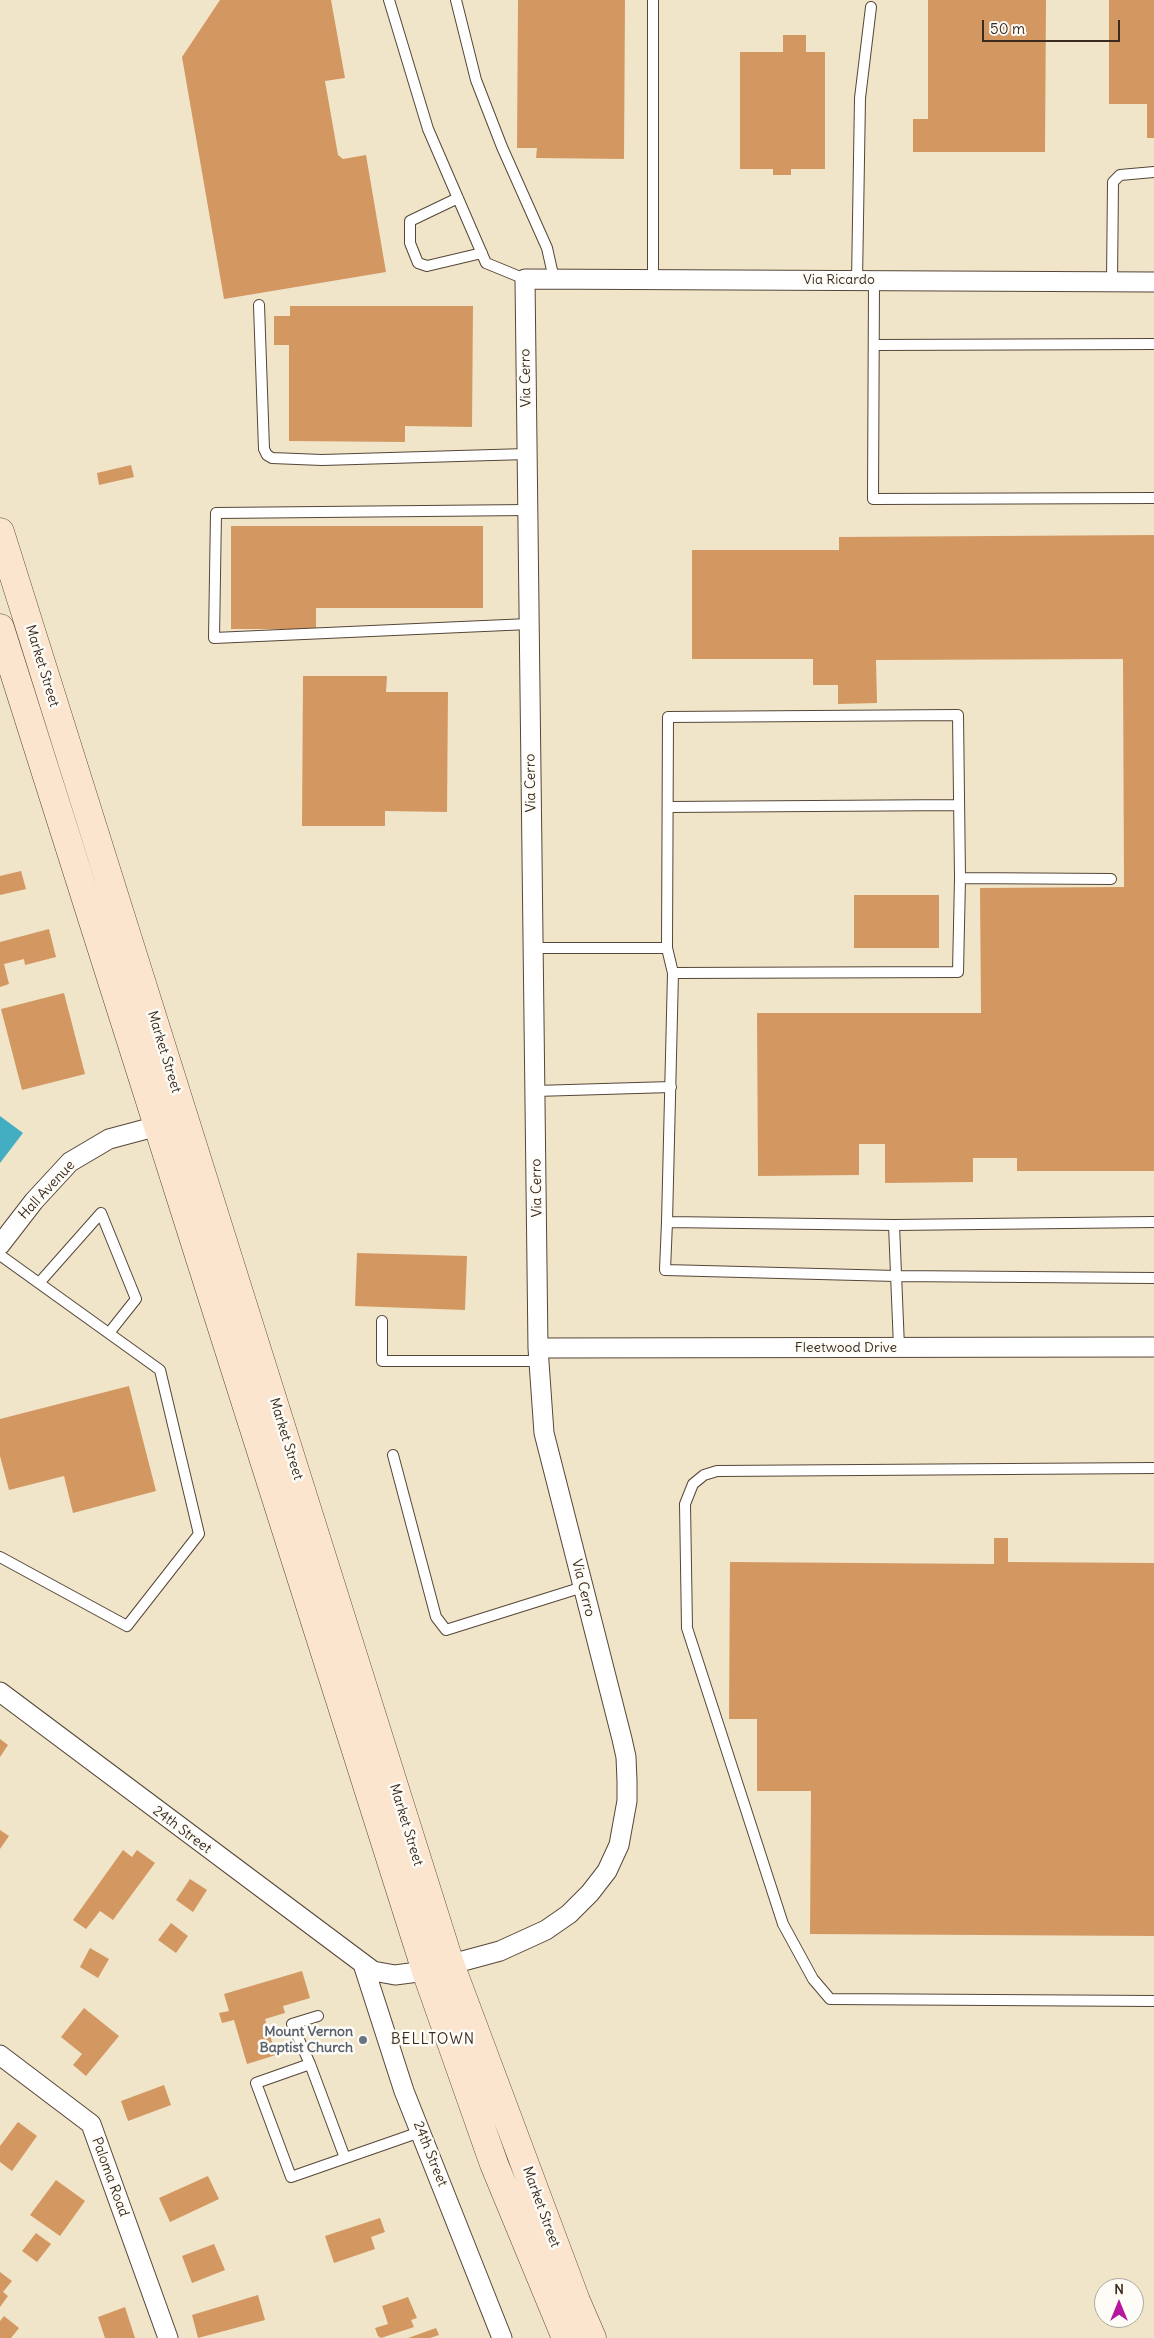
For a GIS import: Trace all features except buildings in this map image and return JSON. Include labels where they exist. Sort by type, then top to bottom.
[{"type":"main road","name":"Market Street","points":[[0,532],[185,1118],[438,1968],[494,2164],[566,2338]]},
{"type":"main road","name":"Market Street","points":[[0,628],[158,1127],[438,1968],[592,2338]]},
{"type":"street","name":"Via Ricardo","points":[[525,279],[1154,282]]},
{"type":"street","name":"Via Cerro","points":[[438,1968],[500,1950],[533,1937],[569,1914],[607,1871],[619,1845],[627,1801],[626,1757],[544,1433],[539,1355],[525,279]]},
{"type":"street","name":"Hall Avenue","points":[[0,1245],[34,1201],[70,1162],[109,1139],[185,1118]]},
{"type":"street","name":"Fleetwood Drive","points":[[539,1355],[899,1347],[1154,1347]]},
{"type":"street","name":"24th Street","points":[[0,1692],[364,1967],[383,1974],[438,1968]]},
{"type":"street","name":"24th Street","points":[[364,1967],[404,2091],[502,2338]]},
{"type":"street","name":"Paloma Road","points":[[0,2055],[91,2124],[168,2338]]},
{"type":"lane","points":[[389,0],[428,129],[486,263],[525,279]]},
{"type":"lane","points":[[456,0],[476,80],[506,156],[547,248],[554,279]]},
{"type":"lane","points":[[652,280],[653,0]]},
{"type":"lane","points":[[871,7],[860,98],[866,281],[874,345],[873,499],[1154,498]]},
{"type":"lane","points":[[1112,282],[1113,182],[1120,175],[1136,172],[1154,172]]},
{"type":"lane","points":[[458,198],[410,221],[410,243],[418,263],[427,266],[482,253]]},
{"type":"lane","points":[[259,305],[264,449],[267,455],[272,458],[322,460],[527,454]]},
{"type":"lane","points":[[874,345],[1154,344]]},
{"type":"lane","points":[[528,510],[216,513],[214,638],[529,624]]},
{"type":"lane","points":[[673,973],[958,972],[960,878],[958,715],[668,717],[667,948],[673,973],[665,1270],[896,1276],[1154,1278]]},
{"type":"lane","points":[[668,808],[959,805]]},
{"type":"lane","points":[[960,878],[1111,879]]},
{"type":"lane","points":[[534,948],[667,948]]},
{"type":"lane","points":[[535,1091],[671,1087]]},
{"type":"lane","points":[[40,1283],[101,1213],[136,1299],[109,1333]]},
{"type":"lane","points":[[666,1222],[894,1225],[1154,1222]]},
{"type":"lane","points":[[894,1225],[899,1347]]},
{"type":"lane","points":[[0,1255],[160,1370],[199,1534],[127,1626],[0,1557]]},
{"type":"lane","points":[[382,1321],[382,1361],[539,1355]]},
{"type":"lane","points":[[392,1455],[436,1617],[446,1630],[583,1587]]},
{"type":"lane","points":[[1154,1468],[717,1471],[704,1475],[693,1484],[685,1504],[685,1513],[687,1628],[783,1924],[813,1979],[830,1999],[1154,2001]]},
{"type":"lane","points":[[318,2016],[292,2024],[310,2064],[345,2158]]},
{"type":"lane","points":[[310,2064],[256,2083],[291,2177],[420,2132]]},
{"type":"water","points":[[0,1116],[23,1133],[0,1163]]},
{"type":"place","name":"Mount Vernon Baptist Church","points":[[363,2040]]},
{"type":"district","name":"BELLTOWN","points":[[433,2040]]}]
